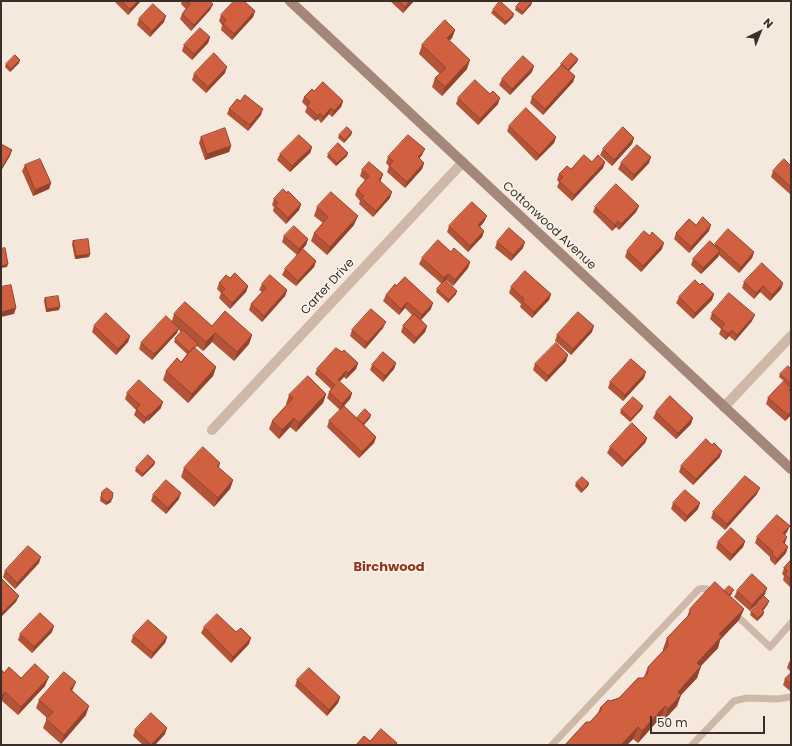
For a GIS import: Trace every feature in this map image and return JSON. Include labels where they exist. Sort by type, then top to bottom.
[{"type":"street","name":"Cottonwood Avenue","points":[[290,1],[791,469]]},
{"type":"street","name":"Carter Drive","points":[[212,430],[463,162]]},
{"type":"street","points":[[724,408],[791,336]]},
{"type":"lane","points":[[552,745],[699,589],[704,588],[709,590],[770,646],[791,623]]},
{"type":"lane","points":[[692,745],[734,701],[747,698],[777,699],[791,697]]},
{"type":"building","points":[[122,1],[138,1],[130,9]]},
{"type":"building","points":[[186,1],[209,1],[213,4],[194,25],[182,14],[190,4]]},
{"type":"building","points":[[234,1],[244,1],[255,11],[234,34],[223,24],[226,20],[221,15]]},
{"type":"building","points":[[399,1],[410,1],[405,7]]},
{"type":"building","points":[[500,1],[514,14],[506,22],[493,10]]},
{"type":"building","points":[[521,1],[532,1],[523,12],[516,7]]},
{"type":"building","points":[[153,4],[166,16],[152,31],[139,19]]},
{"type":"building","points":[[445,20],[455,30],[447,38],[470,60],[445,87],[435,78],[446,68],[422,45]]},
{"type":"building","points":[[200,28],[210,37],[194,54],[184,45]]},
{"type":"building","points":[[214,53],[227,67],[208,87],[194,74]]},
{"type":"building","points":[[571,53],[578,59],[568,70],[561,64]]},
{"type":"building","points":[[15,55],[20,60],[11,69],[6,64]]},
{"type":"building","points":[[523,56],[534,66],[512,89],[502,79]]},
{"type":"building","points":[[562,65],[575,76],[545,109],[532,97]]},
{"type":"building","points":[[475,80],[490,94],[493,91],[500,98],[480,119],[458,98]]},
{"type":"building","points":[[323,82],[343,101],[334,111],[331,108],[323,117],[320,113],[318,116],[307,106],[310,102],[304,97],[312,89],[314,91]]},
{"type":"building","points":[[245,95],[263,109],[250,125],[229,109],[237,99],[240,101]]},
{"type":"building","points":[[526,108],[556,137],[539,155],[509,126]]},
{"type":"building","points":[[347,127],[352,132],[345,140],[339,135]]},
{"type":"building","points":[[623,127],[634,138],[614,160],[603,149]]},
{"type":"building","points":[[225,128],[231,146],[207,154],[201,137]]},
{"type":"building","points":[[299,135],[312,147],[292,166],[280,154]]},
{"type":"building","points":[[408,135],[425,149],[418,157],[424,163],[407,182],[389,166],[393,161],[388,157]]},
{"type":"building","points":[[338,143],[348,153],[337,163],[328,154]]},
{"type":"building","points":[[1,144],[12,150],[1,169]]},
{"type":"building","points":[[637,145],[651,157],[634,175],[621,163]]},
{"type":"building","points":[[584,155],[592,162],[598,155],[605,162],[574,195],[559,181],[563,177],[559,174],[567,166],[571,169]]},
{"type":"building","points":[[40,159],[51,183],[35,190],[25,165]]},
{"type":"building","points":[[784,159],[790,165],[791,164],[791,187],[773,171]]},
{"type":"building","points":[[369,162],[383,174],[379,180],[392,192],[376,211],[361,198],[364,196],[357,190],[369,176],[362,170]]},
{"type":"building","points":[[616,184],[639,206],[621,224],[618,221],[615,225],[595,207]]},
{"type":"building","points":[[283,189],[287,193],[288,191],[301,204],[288,218],[275,205],[278,203],[274,199]]},
{"type":"building","points":[[331,192],[358,216],[330,247],[314,233],[328,217],[317,207]]},
{"type":"building","points":[[472,202],[487,216],[478,225],[484,231],[470,246],[449,226]]},
{"type":"building","points":[[703,217],[711,225],[691,247],[676,233],[689,219],[696,225]]},
{"type":"building","points":[[294,226],[308,239],[299,249],[284,236]]},
{"type":"building","points":[[509,228],[525,242],[513,255],[497,242]]},
{"type":"building","points":[[728,229],[754,252],[741,267],[715,244]]},
{"type":"building","points":[[644,231],[650,236],[652,232],[664,243],[643,266],[627,251]]},
{"type":"building","points":[[88,239],[90,254],[76,256],[73,241]]},
{"type":"building","points":[[438,240],[451,252],[454,248],[470,262],[455,280],[448,274],[444,278],[422,258]]},
{"type":"building","points":[[710,241],[720,251],[703,268],[693,259]]},
{"type":"building","points":[[5,248],[8,264],[1,266],[1,249]]},
{"type":"building","points":[[303,249],[316,261],[298,281],[285,269]]},
{"type":"building","points":[[762,263],[783,283],[772,295],[763,286],[756,293],[744,282]]},
{"type":"building","points":[[525,271],[551,294],[534,312],[522,301],[524,299],[511,287]]},
{"type":"building","points":[[235,273],[248,286],[232,303],[221,292],[225,289],[219,283],[226,275],[230,278]]},
{"type":"building","points":[[270,275],[287,290],[264,316],[251,304],[266,288],[262,284]]},
{"type":"building","points":[[405,277],[433,303],[422,315],[407,302],[401,309],[386,295],[395,284],[396,286]]},
{"type":"building","points":[[445,280],[457,291],[449,300],[437,289]]},
{"type":"building","points":[[695,280],[700,285],[702,283],[714,294],[695,313],[679,297]]},
{"type":"building","points":[[11,285],[16,308],[1,312],[1,287]]},
{"type":"building","points":[[729,293],[755,315],[737,335],[732,330],[728,334],[721,328],[725,324],[712,313]]},
{"type":"building","points":[[58,296],[60,307],[47,309],[45,298]]},
{"type":"building","points":[[185,302],[212,326],[225,311],[252,335],[237,352],[215,333],[206,342],[174,314]]},
{"type":"building","points":[[371,309],[386,322],[367,343],[352,330]]},
{"type":"building","points":[[578,312],[594,326],[573,349],[557,335]]},
{"type":"building","points":[[106,313],[130,336],[118,349],[94,326]]},
{"type":"building","points":[[414,314],[427,326],[416,338],[403,326]]},
{"type":"building","points":[[166,316],[179,328],[154,354],[141,343]]},
{"type":"building","points":[[183,330],[198,344],[189,352],[175,339]]},
{"type":"building","points":[[556,343],[568,355],[548,376],[535,364]]},
{"type":"building","points":[[194,347],[216,367],[192,394],[166,371],[177,358],[181,362]]},
{"type":"building","points":[[336,348],[342,352],[344,350],[358,363],[348,373],[346,371],[338,380],[352,393],[342,404],[329,392],[335,385],[317,369]]},
{"type":"building","points":[[383,352],[396,363],[385,376],[372,365]]},
{"type":"building","points":[[631,359],[646,372],[625,395],[610,382]]},
{"type":"building","points":[[788,366],[791,369],[791,384],[780,374]]},
{"type":"building","points":[[308,376],[326,394],[299,423],[294,418],[282,430],[272,421],[293,398],[289,395]]},
{"type":"building","points":[[139,380],[163,402],[146,418],[136,409],[140,405],[127,393]]},
{"type":"building","points":[[784,381],[791,388],[789,390],[791,392],[791,411],[788,415],[768,398]]},
{"type":"building","points":[[670,396],[693,418],[678,433],[656,412]]},
{"type":"building","points":[[633,397],[643,406],[631,419],[621,410]]},
{"type":"building","points":[[344,406],[376,437],[362,452],[329,421]]},
{"type":"building","points":[[365,409],[371,415],[363,424],[357,418]]},
{"type":"building","points":[[632,423],[647,438],[625,461],[610,447]]},
{"type":"building","points":[[706,439],[712,445],[714,443],[722,451],[696,479],[681,466]]},
{"type":"building","points":[[203,447],[220,463],[217,466],[233,480],[218,498],[184,468]]},
{"type":"building","points":[[148,455],[155,462],[143,474],[136,468]]},
{"type":"building","points":[[745,476],[760,488],[727,524],[713,512]]},
{"type":"building","points":[[582,477],[589,483],[583,490],[576,483]]},
{"type":"building","points":[[166,480],[181,493],[168,508],[153,495]]},
{"type":"building","points":[[107,488],[113,493],[112,499],[107,502],[101,498],[102,492]]},
{"type":"building","points":[[685,490],[700,503],[687,516],[673,503]]},
{"type":"building","points":[[777,515],[790,526],[783,533],[787,537],[783,542],[788,547],[777,559],[772,554],[773,552],[757,537]]},
{"type":"building","points":[[731,528],[745,541],[732,555],[718,542]]},
{"type":"building","points":[[28,546],[41,557],[17,583],[5,571]]},
{"type":"building","points":[[791,560],[791,580],[785,574],[788,571],[784,568]]},
{"type":"building","points":[[752,574],[767,588],[752,605],[737,591]]},
{"type":"building","points":[[2,579],[19,596],[1,614],[1,581]]},
{"type":"building","points":[[715,582],[744,609],[719,634],[722,636],[697,663],[701,666],[678,692],[681,695],[668,709],[665,706],[642,731],[638,727],[621,745],[565,745],[586,722],[590,722],[608,700],[610,701],[619,698],[638,678],[644,678],[648,673],[648,667],[668,646],[667,638],[690,614],[690,609]]},
{"type":"building","points":[[729,586],[734,590],[729,595],[724,591]]},
{"type":"building","points":[[764,596],[769,601],[762,610],[764,612],[758,618],[751,612]]},
{"type":"building","points":[[40,613],[54,626],[34,647],[20,634]]},
{"type":"building","points":[[217,614],[236,632],[241,628],[251,638],[233,657],[204,627]]},
{"type":"building","points":[[148,620],[167,637],[153,653],[133,636]]},
{"type":"building","points":[[35,664],[49,677],[21,707],[5,692],[1,696],[1,669],[4,673],[9,667],[21,678]]},
{"type":"building","points":[[309,668],[340,697],[329,710],[297,680]]},
{"type":"building","points":[[64,672],[76,682],[70,689],[89,706],[64,735],[46,719],[53,712],[39,700]]},
{"type":"building","points":[[791,673],[791,684],[785,679]]},
{"type":"building","points":[[151,713],[167,728],[151,745],[135,730]]},
{"type":"building","points":[[381,729],[397,743],[395,745],[356,745],[364,736],[370,741]]},
{"type":"district","name":"Birchwood","points":[[389,568]]}]
